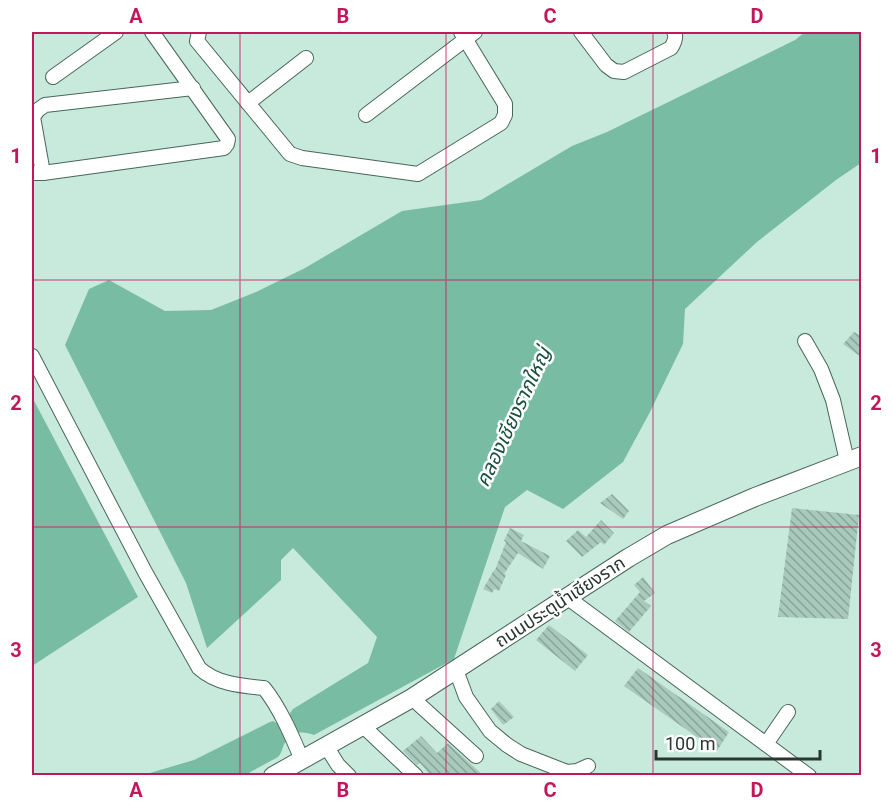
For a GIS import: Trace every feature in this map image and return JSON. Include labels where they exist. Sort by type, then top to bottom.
[{"type":"street","points":[[53,77],[116,32]]},
{"type":"street","points":[[153,32],[193,88],[228,139],[228,144],[224,148],[37,173],[33,117],[45,105],[193,88]]},
{"type":"street","points":[[199,32],[197,41],[294,156],[418,174],[501,123],[505,115],[505,104],[467,34],[366,115]]},
{"type":"street","points":[[581,32],[606,65],[614,71],[624,72],[671,48],[675,42],[674,32]]},
{"type":"street","points":[[248,103],[306,58]]},
{"type":"street","points":[[805,342],[821,369],[854,459]]},
{"type":"street","points":[[32,356],[145,572],[199,668],[208,676],[224,681],[264,688],[292,737],[302,760]]},
{"type":"street","name":"ถนนประตูน้ำเชียงราก","points":[[277,774],[412,698],[627,558],[667,535],[755,497],[854,459]]},
{"type":"street","points":[[568,598],[809,776]]},
{"type":"street","points":[[456,670],[466,697],[490,731],[507,745],[521,754],[567,772],[588,766]]},
{"type":"street","points":[[412,698],[476,756]]},
{"type":"street","points":[[766,744],[788,712]]},
{"type":"street","points":[[363,726],[416,776]]},
{"type":"street","points":[[326,747],[349,776]]},
{"type":"water","name":"คลองเชียงรากใหญ่","points":[[805,32],[861,32],[861,163],[757,242],[685,309],[683,344],[623,462],[563,509],[527,490],[505,507],[454,659],[314,735],[296,733],[285,742],[278,757],[245,775],[143,775],[194,760],[270,722],[273,721],[281,726],[291,719],[290,713],[293,709],[368,663],[377,637],[293,548],[281,560],[281,580],[207,648],[186,583],[65,345],[89,289],[109,280],[165,311],[211,310],[256,292],[305,268],[402,211],[481,200],[572,146],[607,132],[795,40]]},
{"type":"water","points":[[32,397],[138,597],[32,666]]},
{"type":"building","points":[[854,332],[861,336],[861,357],[843,344]]},
{"type":"building","points":[[612,494],[629,511],[623,519],[600,503]]},
{"type":"building","points":[[792,508],[859,515],[848,619],[778,617]]},
{"type":"building","points":[[601,520],[614,533],[604,545],[601,542],[582,557],[566,541],[578,530],[586,537]]},
{"type":"building","points":[[510,528],[524,535],[521,541],[550,556],[543,569],[518,553],[504,574],[506,575],[499,591],[494,589],[492,593],[483,589],[495,570]]},
{"type":"building","points":[[643,577],[655,593],[644,601],[651,606],[629,632],[615,621],[640,592],[634,585]]},
{"type":"building","points":[[549,625],[588,655],[575,671],[536,640]]},
{"type":"building","points":[[638,668],[729,732],[717,751],[624,686]]},
{"type":"building","points":[[499,701],[514,717],[503,725],[491,709]]},
{"type":"building","points":[[421,736],[437,753],[448,743],[484,776],[431,776],[420,763],[417,765],[403,751]]}]
